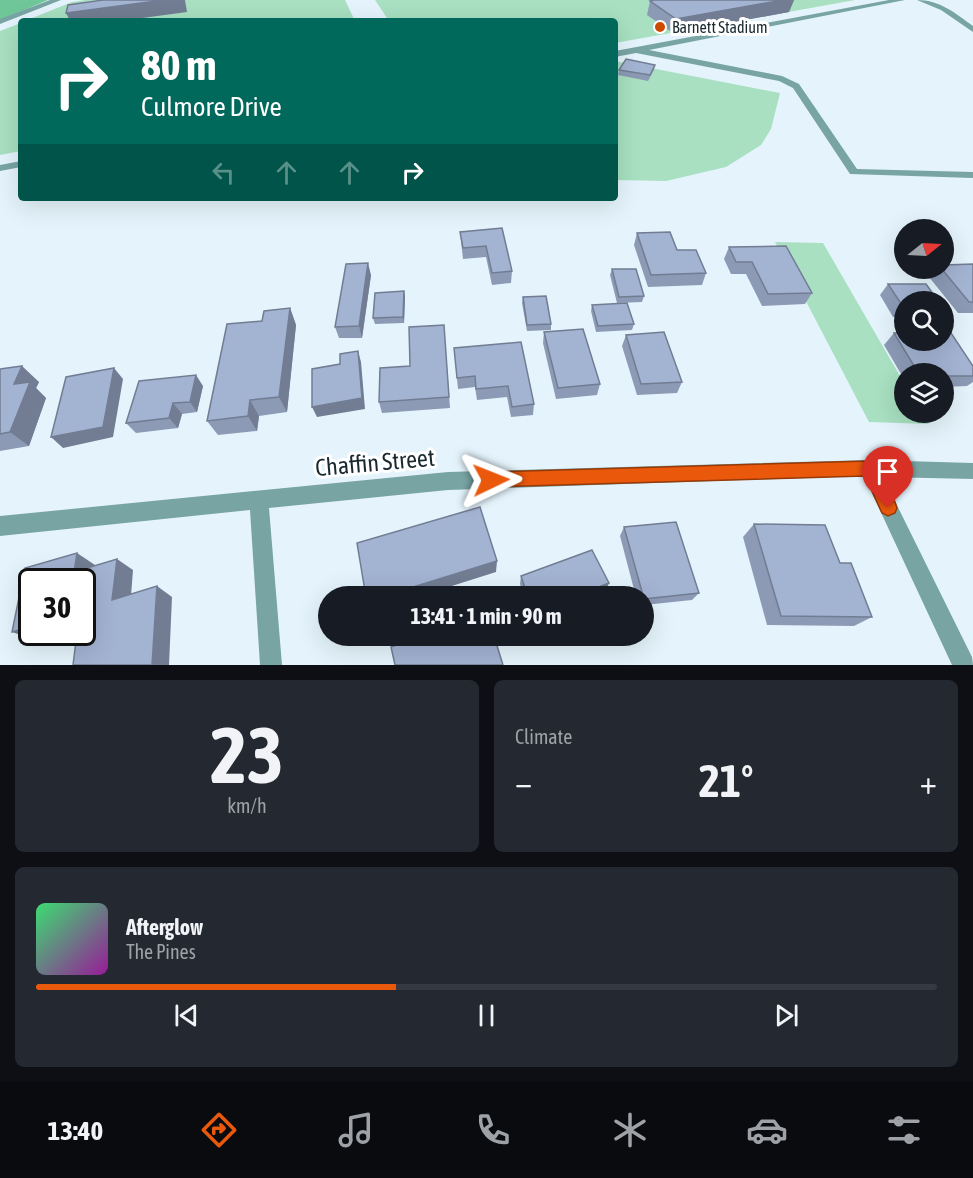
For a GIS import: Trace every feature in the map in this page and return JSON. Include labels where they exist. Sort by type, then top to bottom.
[{"type":"street","points":[[0,22],[57,0]]},
{"type":"street","points":[[618,54],[901,0]]},
{"type":"street","points":[[921,0],[944,8],[973,30]]},
{"type":"street","points":[[639,51],[782,79],[796,86],[854,172],[973,175]]},
{"type":"street","points":[[0,168],[18,165]]},
{"type":"street","points":[[869,468],[964,665]]},
{"type":"street","name":"Chaffin Street","points":[[0,526],[448,481],[869,468],[973,471]]},
{"type":"street","points":[[259,499],[271,665]]},
{"type":"green space","points":[[0,0],[48,0],[0,20]]},
{"type":"green space","points":[[85,0],[345,0],[354,18],[32,18],[72,2]]},
{"type":"green space","name":"Barnett Stadium","points":[[375,0],[855,0],[618,42],[618,18],[387,18]]},
{"type":"green space","points":[[18,24],[18,152],[0,155],[0,31]]},
{"type":"green space","points":[[618,62],[780,93],[771,129],[761,145],[726,167],[666,181],[618,180]]},
{"type":"green space","points":[[775,242],[823,243],[894,366],[894,423],[869,422]]},
{"type":"building","points":[[103,0],[164,0],[66,13],[68,5]]},
{"type":"building","points":[[783,0],[676,19],[650,1]]},
{"type":"building","points":[[626,59],[655,65],[650,75],[619,70]]},
{"type":"building","points":[[502,228],[512,271],[492,273],[486,246],[463,248],[460,232]]},
{"type":"building","points":[[670,232],[677,250],[696,250],[706,273],[651,275],[637,233]]},
{"type":"building","points":[[786,246],[812,293],[768,294],[752,262],[736,262],[729,247]]},
{"type":"building","points":[[368,263],[359,326],[335,327],[346,264]]},
{"type":"building","points":[[973,264],[973,302],[969,302],[950,279],[954,279],[954,265]]},
{"type":"building","points":[[612,269],[636,269],[644,296],[619,297]]},
{"type":"building","points":[[888,284],[926,284],[931,291],[894,291],[894,293]]},
{"type":"building","points":[[404,291],[403,317],[373,318],[375,293]]},
{"type":"building","points":[[546,296],[551,324],[527,325],[523,297]]},
{"type":"building","points":[[627,303],[634,324],[598,326],[592,305]]},
{"type":"building","points":[[290,308],[279,397],[250,400],[248,416],[207,421],[227,324],[262,321],[264,311]]},
{"type":"building","points":[[444,325],[449,397],[379,402],[380,368],[410,366],[409,327]]},
{"type":"building","points":[[583,329],[600,384],[558,388],[544,332]]},
{"type":"building","points":[[664,332],[682,382],[641,384],[626,335]]},
{"type":"building","points":[[954,338],[973,366],[973,376],[954,376],[954,363],[912,363],[905,351],[954,351]]},
{"type":"building","points":[[521,342],[534,404],[512,407],[508,386],[476,389],[475,376],[457,378],[454,348]]},
{"type":"building","points":[[358,351],[362,398],[312,407],[312,369],[340,364],[340,354]]},
{"type":"building","points":[[22,366],[14,384],[30,382],[10,432],[0,434],[0,369]]},
{"type":"building","points":[[114,368],[103,427],[51,437],[66,377]]},
{"type":"building","points":[[196,375],[190,402],[173,403],[169,418],[126,423],[139,381]]},
{"type":"building","points":[[480,507],[497,561],[416,586],[364,586],[357,543]]},
{"type":"building","points":[[676,522],[699,593],[654,598],[654,586],[640,586],[624,527]]},
{"type":"building","points":[[754,524],[825,525],[840,563],[851,563],[872,617],[781,616]]},
{"type":"building","points":[[592,550],[609,583],[601,586],[524,586],[521,576]]},
{"type":"building","points":[[77,553],[75,568],[25,568]]},
{"type":"building","points":[[117,559],[112,600],[157,586],[152,665],[73,665],[75,646],[96,646],[96,568],[87,568]]},
{"type":"building","points":[[18,602],[18,630],[12,632]]},
{"type":"building","points":[[497,646],[503,665],[395,665],[391,647]]},
{"type":"place","name":"Barnett Stadium","points":[[660,27]]},
{"type":"route","points":[[491,480],[869,468],[888,508]]}]
